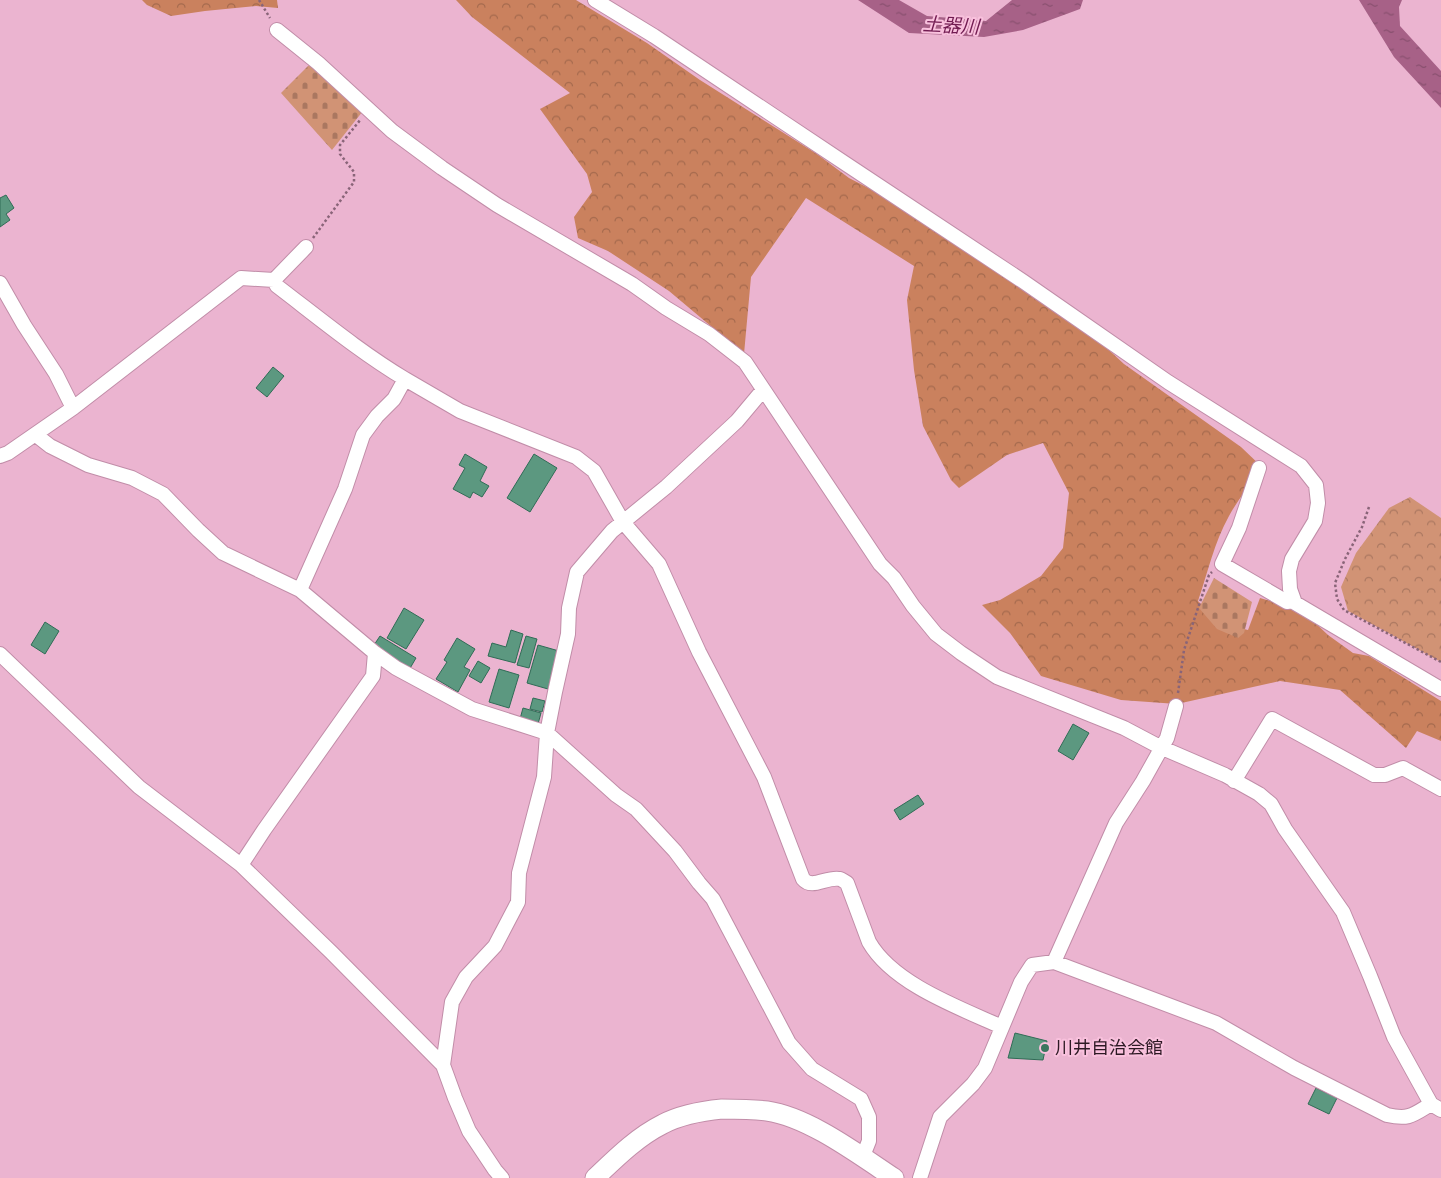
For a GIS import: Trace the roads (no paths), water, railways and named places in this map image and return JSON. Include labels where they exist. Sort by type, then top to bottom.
[{"type":"main road","points":[[594,1178],[629,1146],[662,1124],[681,1116],[709,1110],[740,1108],[769,1111],[799,1120],[863,1156],[894,1178]]},
{"type":"street","points":[[595,0],[654,36],[1024,282],[1168,382],[1301,466],[1316,485],[1318,502],[1315,521],[1290,565],[1290,589],[1295,603],[1441,689]]},
{"type":"street","points":[[277,30],[318,63],[392,131],[442,168],[497,205],[632,284],[666,308],[709,334],[745,362],[880,564],[894,578],[913,606],[936,634],[961,654],[997,677],[1124,728],[1160,747],[1234,780],[1259,794],[1271,804],[1285,829],[1343,912],[1394,1037],[1436,1107],[1410,1118],[1388,1115],[1294,1068],[1216,1023],[1054,962],[1032,964],[1022,982],[985,1068],[973,1084],[940,1118],[920,1178]]},
{"type":"street","points":[[0,456],[8,453],[72,408],[242,278],[274,280],[306,247]]},
{"type":"street","points":[[274,280],[277,286],[319,318],[386,367],[406,379],[460,411],[576,456],[594,471],[623,522],[659,564],[699,652],[764,777],[803,879],[806,883],[812,884],[826,879],[840,879],[847,883],[874,951],[918,987],[1002,1027]]},
{"type":"street","points":[[0,283],[24,325],[56,374],[72,408]]},
{"type":"street","points":[[300,590],[345,489],[364,435],[377,416],[394,399],[406,379]]},
{"type":"street","points":[[443,1065],[452,1002],[466,976],[495,946],[518,902],[519,873],[544,776],[547,733],[568,634],[569,608],[577,572],[612,531],[666,487],[736,421],[763,390]]},
{"type":"street","points":[[36,434],[50,446],[88,465],[132,478],[164,494],[223,553],[300,590],[375,653],[396,668],[472,709],[547,733],[616,795],[636,809],[675,851],[713,898],[789,1043],[812,1069],[861,1099],[869,1117],[869,1141],[863,1156]]},
{"type":"street","points":[[1259,468],[1239,528],[1222,564],[1287,602],[1294,601]]},
{"type":"street","points":[[242,865],[264,830],[373,676],[375,653]]},
{"type":"street","points":[[0,654],[139,787],[242,865],[443,1065],[469,1130],[502,1178]]},
{"type":"street","points":[[1054,962],[1116,823],[1143,781],[1160,747],[1167,738],[1176,706]]},
{"type":"street","points":[[1234,780],[1272,719],[1374,775],[1385,775],[1402,768],[1441,789]]},
{"type":"water","name":"土器川","points":[[858,0],[899,0],[927,16],[986,21],[1012,0],[1083,0],[1080,9],[1023,30],[984,37],[909,33]]},
{"type":"water","points":[[1359,0],[1402,0],[1399,7],[1400,26],[1441,71],[1441,108],[1394,57]]},
{"type":"place","name":"川井自治会館","points":[[1045,1048]]}]
